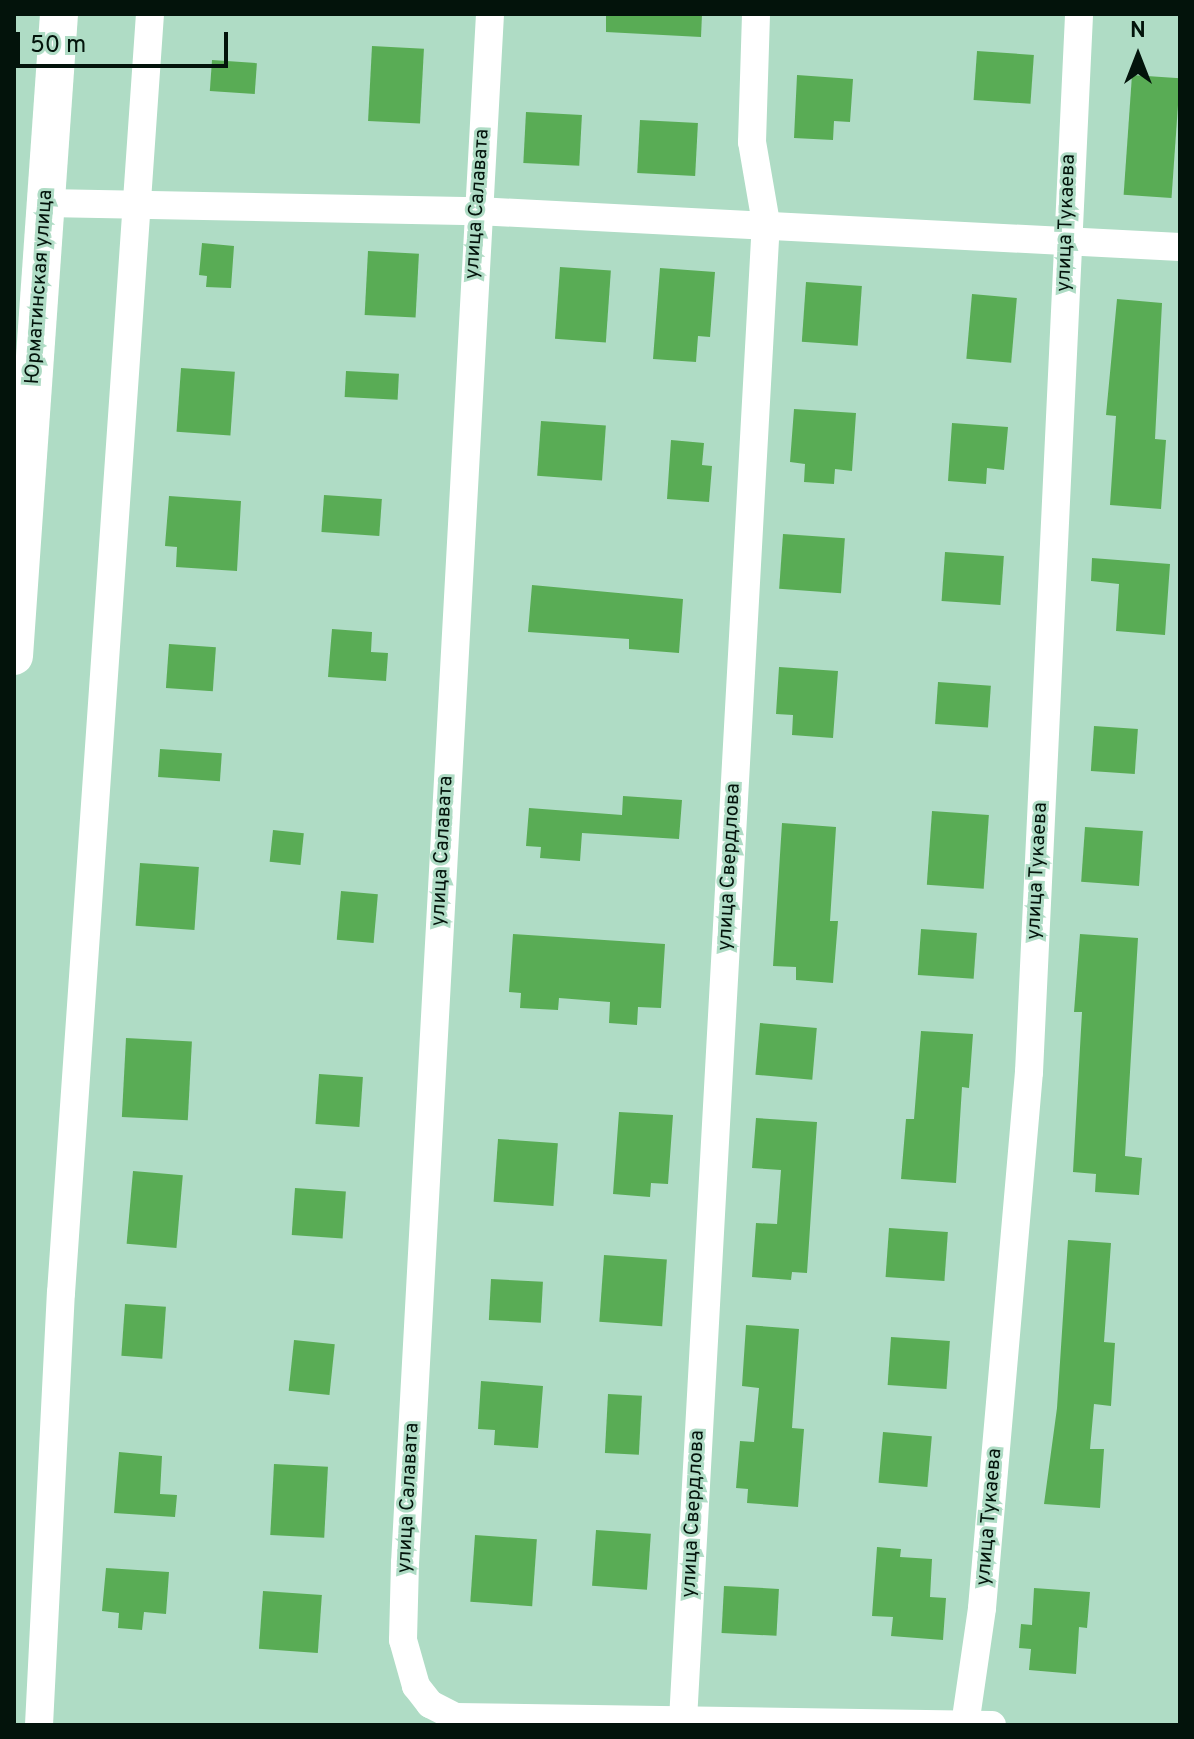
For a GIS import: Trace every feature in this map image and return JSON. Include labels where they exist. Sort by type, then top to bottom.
[{"type":"main road","name":"Юрматинская улица","points":[[14,656],[59,14]]},
{"type":"street","points":[[39,1725],[61,1293],[150,14]]},
{"type":"street","name":"улица Салавата","points":[[490,14],[477,211],[403,1640],[416,1686],[430,1704],[456,1717],[683,1720]]},
{"type":"street","name":"улица Свердлова","points":[[683,1720],[766,223],[752,142],[756,14]]},
{"type":"street","name":"улица Тукаева","points":[[965,1724],[982,1608],[1029,1072],[1079,14]]},
{"type":"street","points":[[46,203],[477,211],[766,223],[1180,247]]},
{"type":"street","points":[[683,1720],[992,1725]]},
{"type":"building","points":[[606,14],[702,14],[701,37],[606,32]]},
{"type":"building","points":[[372,46],[424,49],[420,124],[368,121]]},
{"type":"building","points":[[977,51],[1034,55],[1030,104],[974,100]]},
{"type":"building","points":[[212,60],[257,63],[255,94],[210,91]]},
{"type":"building","points":[[797,75],[853,79],[850,122],[834,121],[833,140],[794,138]]},
{"type":"building","points":[[1132,75],[1180,78],[1172,198],[1124,195]]},
{"type":"building","points":[[526,112],[582,115],[579,166],[523,163]]},
{"type":"building","points":[[640,120],[698,123],[695,176],[637,173]]},
{"type":"building","points":[[202,243],[234,246],[231,288],[206,287],[207,276],[199,275]]},
{"type":"building","points":[[368,251],[419,254],[416,318],[365,315]]},
{"type":"building","points":[[560,267],[611,271],[606,342],[555,339]]},
{"type":"building","points":[[660,268],[715,272],[710,337],[698,336],[696,362],[653,359]]},
{"type":"building","points":[[806,282],[862,286],[858,346],[802,342]]},
{"type":"building","points":[[972,294],[1017,298],[1011,363],[966,359]]},
{"type":"building","points":[[1117,299],[1162,303],[1155,439],[1166,440],[1161,509],[1110,505],[1116,416],[1106,415]]},
{"type":"building","points":[[181,368],[235,372],[230,436],[177,432]]},
{"type":"building","points":[[346,371],[399,374],[398,400],[345,397]]},
{"type":"building","points":[[794,409],[856,413],[852,471],[835,469],[834,484],[804,482],[805,464],[790,462]]},
{"type":"building","points":[[541,421],[606,426],[602,480],[537,476]]},
{"type":"building","points":[[952,423],[1008,427],[1004,470],[987,468],[986,484],[948,481]]},
{"type":"building","points":[[671,440],[704,443],[702,465],[712,466],[709,502],[667,499]]},
{"type":"building","points":[[324,495],[382,499],[379,536],[321,532]]},
{"type":"building","points":[[169,496],[241,501],[237,571],[176,567],[177,547],[165,546]]},
{"type":"building","points":[[783,534],[845,538],[841,593],[779,589]]},
{"type":"building","points":[[945,552],[1004,556],[1000,605],[942,601]]},
{"type":"building","points":[[1092,558],[1170,564],[1165,635],[1116,631],[1119,584],[1091,581]]},
{"type":"building","points":[[532,585],[683,599],[679,653],[629,649],[629,639],[528,632]]},
{"type":"building","points":[[332,629],[372,632],[371,652],[388,653],[386,681],[328,677]]},
{"type":"building","points":[[169,644],[216,647],[213,691],[166,688]]},
{"type":"building","points":[[779,667],[838,671],[833,738],[792,735],[793,715],[776,714]]},
{"type":"building","points":[[938,682],[991,686],[988,728],[935,724]]},
{"type":"building","points":[[1094,726],[1138,729],[1135,774],[1091,771]]},
{"type":"building","points":[[160,749],[222,753],[220,781],[158,777]]},
{"type":"building","points":[[623,796],[682,800],[679,839],[582,833],[580,861],[540,858],[541,847],[526,846],[529,808],[622,815]]},
{"type":"building","points":[[932,811],[989,815],[984,889],[927,885]]},
{"type":"building","points":[[782,823],[836,827],[830,921],[838,921],[833,983],[796,980],[796,967],[773,966]]},
{"type":"building","points":[[1085,827],[1143,831],[1139,886],[1081,882]]},
{"type":"building","points":[[273,830],[304,833],[300,865],[270,862]]},
{"type":"building","points":[[140,863],[199,867],[194,930],[136,926]]},
{"type":"building","points":[[341,891],[378,894],[374,943],[337,940]]},
{"type":"building","points":[[921,929],[977,933],[974,979],[918,975]]},
{"type":"building","points":[[513,934],[665,944],[661,1008],[638,1007],[637,1025],[609,1023],[610,1002],[559,998],[558,1010],[520,1008],[521,993],[509,992]]},
{"type":"building","points":[[1080,934],[1138,938],[1125,1156],[1142,1158],[1139,1195],[1095,1192],[1096,1174],[1073,1172],[1082,1012],[1074,1012]]},
{"type":"building","points":[[760,1023],[817,1028],[812,1080],[755,1075]]},
{"type":"building","points":[[921,1031],[973,1034],[969,1088],[962,1087],[956,1183],[901,1179],[906,1119],[914,1119]]},
{"type":"building","points":[[126,1038],[192,1041],[188,1120],[122,1117]]},
{"type":"building","points":[[319,1074],[363,1077],[359,1127],[316,1124]]},
{"type":"building","points":[[619,1112],[673,1115],[668,1184],[651,1183],[650,1197],[613,1194]]},
{"type":"building","points":[[756,1118],[817,1122],[807,1273],[792,1272],[791,1280],[752,1277],[756,1223],[777,1224],[781,1170],[752,1168]]},
{"type":"building","points":[[498,1139],[558,1143],[553,1206],[494,1202]]},
{"type":"building","points":[[133,1171],[183,1175],[176,1248],[127,1244]]},
{"type":"building","points":[[295,1188],[346,1192],[343,1238],[292,1235]]},
{"type":"building","points":[[889,1228],[948,1232],[944,1281],[886,1277]]},
{"type":"building","points":[[1068,1240],[1111,1243],[1104,1342],[1115,1343],[1111,1406],[1094,1404],[1090,1449],[1104,1449],[1100,1508],[1044,1504],[1057,1408]]},
{"type":"building","points":[[604,1255],[667,1259],[662,1326],[599,1322]]},
{"type":"building","points":[[491,1279],[543,1282],[541,1323],[489,1320]]},
{"type":"building","points":[[125,1304],[166,1307],[162,1359],[121,1356]]},
{"type":"building","points":[[746,1325],[799,1329],[792,1428],[804,1429],[798,1507],[747,1503],[748,1489],[736,1488],[740,1441],[754,1442],[759,1388],[742,1386]]},
{"type":"building","points":[[891,1337],[950,1341],[947,1389],[888,1385]]},
{"type":"building","points":[[294,1340],[335,1344],[329,1395],[289,1391]]},
{"type":"building","points":[[481,1381],[543,1386],[538,1448],[494,1445],[495,1430],[478,1429]]},
{"type":"building","points":[[608,1394],[642,1396],[639,1455],[605,1453]]},
{"type":"building","points":[[883,1432],[932,1436],[927,1487],[879,1483]]},
{"type":"building","points":[[119,1452],[162,1456],[160,1494],[177,1495],[175,1517],[114,1513]]},
{"type":"building","points":[[274,1464],[328,1467],[324,1538],[270,1535]]},
{"type":"building","points":[[596,1530],[651,1534],[647,1590],[592,1586]]},
{"type":"building","points":[[475,1535],[537,1539],[532,1606],[470,1602]]},
{"type":"building","points":[[877,1547],[901,1549],[900,1557],[932,1559],[930,1597],[946,1598],[943,1640],[891,1636],[893,1617],[872,1616]]},
{"type":"building","points":[[106,1568],[169,1572],[166,1614],[144,1612],[142,1630],[118,1628],[119,1613],[102,1611]]},
{"type":"building","points":[[724,1586],[779,1589],[776,1636],[722,1633]]},
{"type":"building","points":[[1034,1588],[1090,1592],[1087,1628],[1079,1627],[1076,1674],[1029,1670],[1031,1649],[1019,1648],[1021,1624],[1032,1625]]},
{"type":"building","points":[[263,1591],[322,1595],[318,1653],[259,1649]]}]
